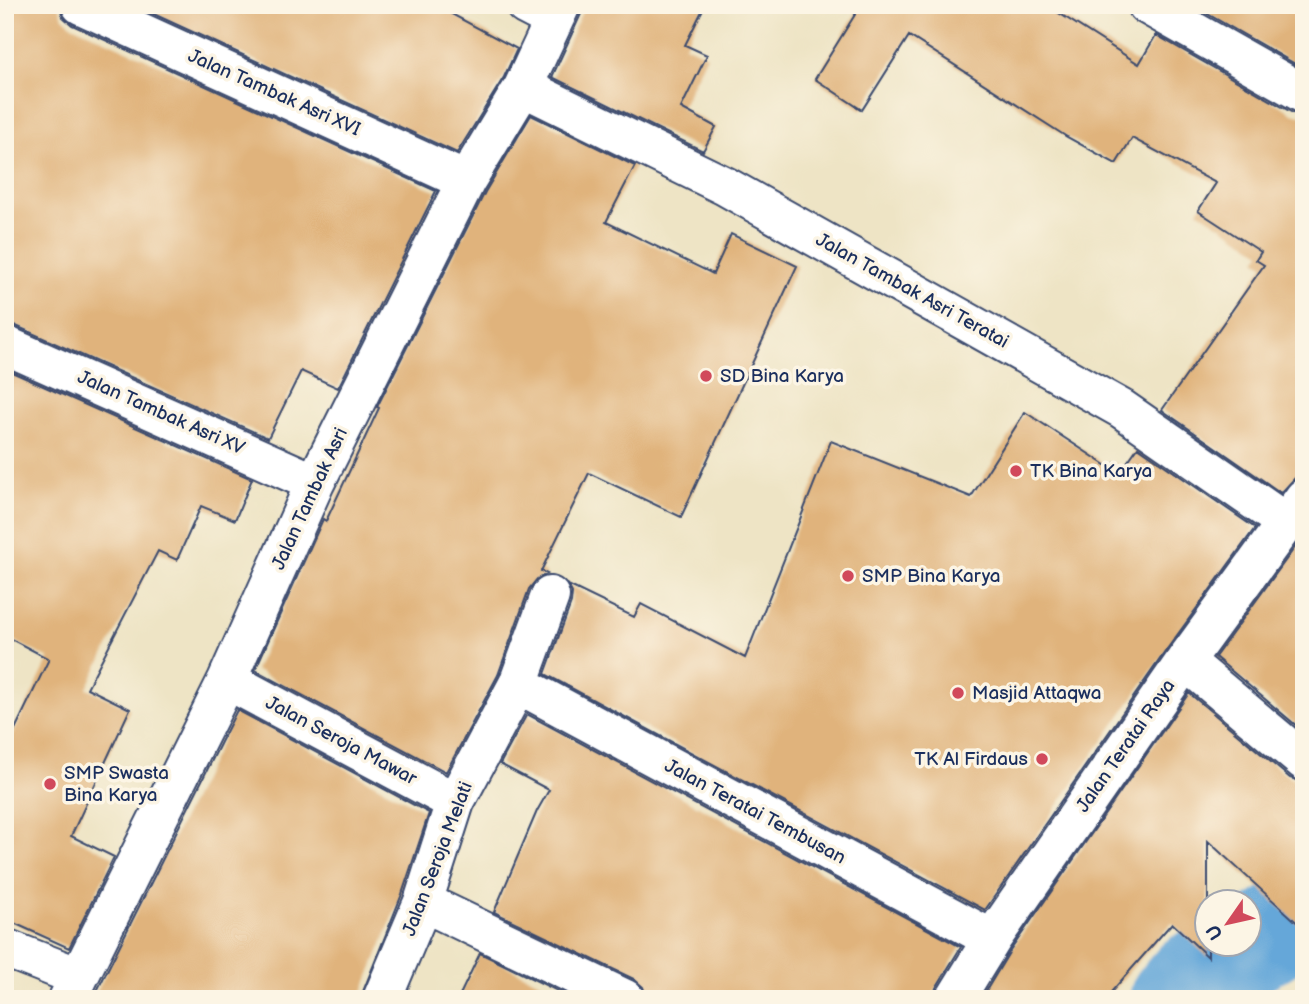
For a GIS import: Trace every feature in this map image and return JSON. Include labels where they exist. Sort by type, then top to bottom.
[{"type":"street","name":"Jalan Tambak Asri XVI","points":[[81,5],[467,181]]},
{"type":"street","points":[[1147,5],[1304,94]]},
{"type":"street","name":"Jalan Tambak Asri","points":[[74,988],[227,680],[315,483],[467,181],[523,87],[547,10]]},
{"type":"street","name":"Jalan Tambak Asri Teratai","points":[[523,87],[724,186],[1122,409],[1294,510]]},
{"type":"street","name":"Jalan Tambak Asri XV","points":[[5,345],[315,483]]},
{"type":"street","name":"Jalan Teratai Raya","points":[[956,999],[992,939],[1185,661],[1294,510]]},
{"type":"street","name":"Jalan Seroja Melati","points":[[382,999],[423,902],[455,802],[518,684],[550,596]]},
{"type":"street","points":[[1185,661],[1304,761]]},
{"type":"street","name":"Jalan Seroja Mawar","points":[[227,680],[455,802]]},
{"type":"street","name":"Jalan Teratai Tembusan","points":[[518,684],[992,939]]},
{"type":"street","points":[[423,902],[625,999]]},
{"type":"street","points":[[5,948],[74,988]]},
{"type":"building","points":[[5,5],[59,5],[63,17],[72,25],[436,191],[338,388],[301,371],[268,438],[14,325],[5,324]]},
{"type":"building","points":[[134,5],[435,5],[517,49],[504,77],[457,153]]},
{"type":"building","points":[[582,5],[705,5],[685,45],[707,55],[681,108],[716,127],[703,151],[552,77],[581,14]]},
{"type":"building","points":[[861,5],[1046,5],[1139,64],[1156,35],[1293,113],[1304,116],[1304,477],[1295,478],[1281,493],[1162,410],[1264,265],[1256,260],[1261,252],[1198,211],[1216,183],[1132,138],[1116,164],[1067,137],[909,36],[862,110],[815,79]]},
{"type":"building","points":[[1192,5],[1304,5],[1304,69]]},
{"type":"building","points":[[531,115],[635,166],[606,222],[713,274],[731,234],[797,266],[681,517],[589,473],[541,571],[547,574],[537,579],[529,589],[498,675],[446,772],[255,670],[323,519],[326,521],[379,408],[377,407],[485,192]]},
{"type":"building","points":[[5,369],[252,479],[235,520],[201,506],[177,560],[158,551],[87,688],[130,709],[71,836],[114,857],[69,948],[5,919],[5,750],[49,659],[5,636]]},
{"type":"building","points":[[1025,412],[1112,469],[1115,463],[1123,468],[1138,447],[1255,528],[985,910],[545,674],[571,603],[572,593],[568,585],[634,617],[641,604],[745,658],[831,441],[971,497]]},
{"type":"building","points":[[1304,535],[1304,732],[1215,657]]},
{"type":"building","points":[[1189,693],[1290,778],[1304,782],[1304,929],[1264,892],[1264,888],[1259,888],[1208,841],[1208,888],[1194,888],[1194,944],[1172,923],[1105,999],[981,999],[1010,951]]},
{"type":"building","points":[[237,710],[429,813],[402,894],[360,999],[93,999]]},
{"type":"building","points":[[527,714],[961,947],[936,988],[933,999],[647,999],[643,987],[634,979],[494,912],[537,811],[549,790],[500,764]]},
{"type":"building","points":[[480,953],[574,999],[458,999]]},
{"type":"waterway","points":[[1176,999],[1194,978],[1267,938],[1304,913]]},
{"type":"place","name":"SD Bina Karya","points":[[706,376]]},
{"type":"place","name":"TK Bina Karya","points":[[1016,471]]},
{"type":"place","name":"SMP Bina Karya","points":[[848,576]]},
{"type":"place","name":"Masjid Attaqwa","points":[[958,693]]},
{"type":"place","name":"TK Al Firdaus","points":[[1042,759]]},
{"type":"place","name":"SMP Swasta Bina Karya","points":[[50,784]]}]
